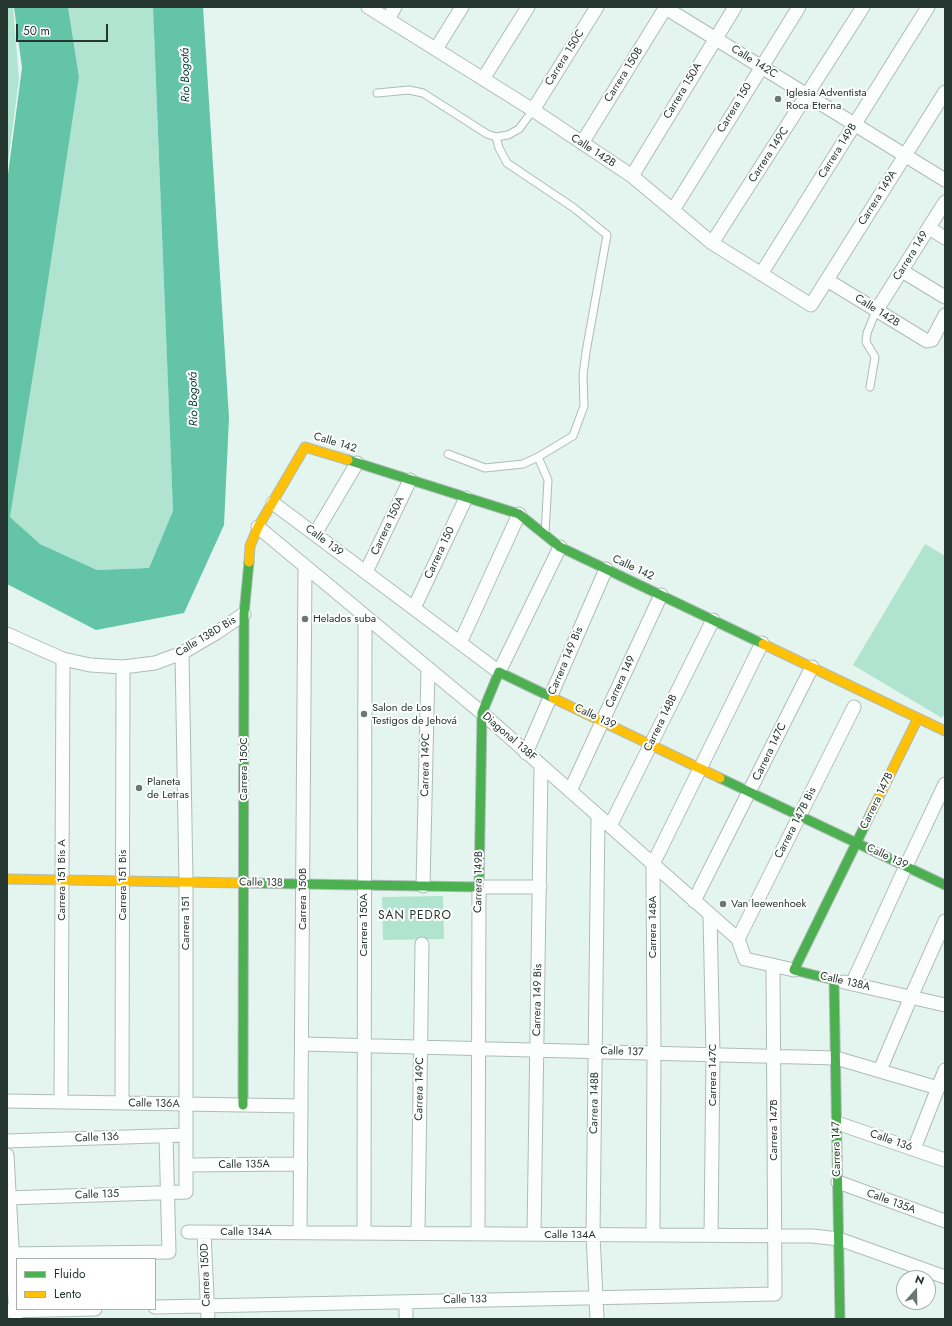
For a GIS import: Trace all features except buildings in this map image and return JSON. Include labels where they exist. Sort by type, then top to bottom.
[{"type":"street","name":"Calle 142B","points":[[368,7],[533,110],[632,176],[712,243],[811,305]]},
{"type":"street","points":[[388,19],[396,7]]},
{"type":"street","points":[[436,50],[462,7]]},
{"type":"street","points":[[483,79],[528,7]]},
{"type":"street","name":"Carrera 150C","points":[[533,110],[597,7]]},
{"type":"street","name":"Calle 142C","points":[[665,7],[945,180]]},
{"type":"street","name":"Carrera 150B","points":[[582,144],[665,7]]},
{"type":"street","name":"Carrera 150A","points":[[632,176],[735,7]]},
{"type":"street","name":"Carrera 150","points":[[673,210],[799,7]]},
{"type":"street","name":"Carrera 149C","points":[[712,243],[863,7]]},
{"type":"street","name":"Carrera 149B","points":[[761,274],[928,7]]},
{"type":"street","name":"Carrera 149A","points":[[811,305],[945,92]]},
{"type":"street","name":"Carrera 149","points":[[876,311],[945,202]]},
{"type":"street","points":[[929,228],[945,238]]},
{"type":"street","points":[[902,271],[945,297]]},
{"type":"street","name":"Calle 142B","points":[[827,280],[927,341],[932,340],[945,315]]},
{"type":"street","name":"Carrera 150C","points":[[243,1105],[244,614],[250,546],[258,527],[305,446]]},
{"type":"street","name":"Calle 142","points":[[305,446],[519,514],[560,547],[945,731]]},
{"type":"street","points":[[315,534],[357,463]]},
{"type":"street","name":"Carrera 150A","points":[[366,572],[410,480]]},
{"type":"street","name":"Carrera 150","points":[[414,608],[466,498]]},
{"type":"street","name":"Calle 139","points":[[273,503],[499,672],[945,885]]},
{"type":"street","points":[[460,643],[519,514]]},
{"type":"street","name":"Diagonal 138F","points":[[258,527],[482,713],[738,939]]},
{"type":"street","name":"Carrera 149B","points":[[478,1234],[478,887],[482,713],[499,672],[560,547]]},
{"type":"street","name":"Carrera 150B","points":[[300,1232],[305,566]]},
{"type":"street","name":"Carrera 149 Bis","points":[[526,753],[606,569]]},
{"type":"street","name":"Carrera 149","points":[[570,792],[661,595]]},
{"type":"street","name":"Calle 138D Bis","points":[[7,634],[63,659],[90,665],[123,667],[155,663],[182,653],[244,614]]},
{"type":"street","name":"Carrera 150A","points":[[364,1233],[365,616]]},
{"type":"street","name":"Carrera 148B","points":[[610,826],[712,620]]},
{"type":"street","name":"Carrera 148A","points":[[653,1235],[653,864],[762,643]]},
{"type":"street","name":"Carrera 151","points":[[182,653],[186,882],[186,1192]]},
{"type":"street","name":"Carrera 151 Bis A","points":[[61,1102],[63,659]]},
{"type":"street","name":"Carrera 151 Bis","points":[[122,1103],[123,667]]},
{"type":"street","name":"Carrera 147C","points":[[694,901],[812,667]]},
{"type":"street","name":"Carrera 149C","points":[[423,886],[428,668]]},
{"type":"street","name":"Carrera 147B Bis","points":[[738,939],[854,707]]},
{"type":"street","name":"Carrera 147B","points":[[794,970],[918,718]]},
{"type":"street","name":"Carrera 149 Bis","points":[[534,1234],[541,766]]},
{"type":"street","points":[[852,984],[945,784]]},
{"type":"street","name":"Carrera 148B","points":[[597,1319],[593,1235],[598,816]]},
{"type":"street","name":"Calle 138","points":[[7,879],[540,887]]},
{"type":"street","name":"Carrera 147C","points":[[710,915],[713,1055],[711,1236]]},
{"type":"street","points":[[880,1070],[945,921]]},
{"type":"street","name":"Calle 138A","points":[[738,939],[745,959],[945,1005]]},
{"type":"street","name":"Carrera 149C","points":[[418,1233],[422,944]]},
{"type":"street","name":"Carrera 147B","points":[[773,966],[775,1294]]},
{"type":"street","name":"Carrera 147","points":[[834,980],[840,1319]]},
{"type":"street","name":"Calle 137","points":[[302,1044],[836,1058],[880,1070],[939,1095]]},
{"type":"street","points":[[914,1149],[939,1095],[945,1070]]},
{"type":"street","name":"Calle 136A","points":[[7,1101],[301,1106]]},
{"type":"street","name":"Calle 136","points":[[837,1123],[945,1160]]},
{"type":"street","name":"Calle 136","points":[[7,1141],[186,1135]]},
{"type":"street","points":[[10,1254],[169,1252],[166,1136]]},
{"type":"street","points":[[7,1155],[13,1314],[79,1310]]},
{"type":"street","name":"Calle 135A","points":[[186,1165],[301,1164]]},
{"type":"street","name":"Calle 135A","points":[[838,1182],[945,1221]]},
{"type":"street","name":"Calle 135","points":[[8,1198],[186,1192]]},
{"type":"street","name":"Calle 134A","points":[[188,1232],[812,1236],[839,1239],[945,1277]]},
{"type":"street","name":"Carrera 150D","points":[[204,1232],[207,1312]]},
{"type":"street","name":"Calle 133","points":[[156,1307],[207,1312],[406,1302],[775,1294]]},
{"type":"street","points":[[406,1302],[406,1319]]},
{"type":"street","points":[[840,1319],[850,1319]]},
{"type":"lane","points":[[377,93],[410,90],[423,93],[486,134],[496,138],[519,130],[533,110]]},
{"type":"lane","points":[[448,454],[485,468],[523,464],[538,457],[573,436],[584,406],[583,376],[586,352],[607,235],[574,208],[507,163],[499,148],[496,138]]},
{"type":"lane","points":[[870,388],[875,357],[866,342],[867,333],[876,311]]},
{"type":"lane","points":[[538,457],[548,480],[544,535]]},
{"type":"shaded area","points":[[7,7],[13,7],[19,79],[7,170]]},
{"type":"shaded area","points":[[68,7],[153,7],[173,511],[149,568],[97,570],[40,544],[10,517],[79,77]]},
{"type":"shaded area","points":[[925,544],[945,556],[945,713],[942,718],[853,665]]},
{"type":"shaded area","points":[[443,896],[444,939],[383,940],[382,897]]},
{"type":"water","name":"Río Bogotá","points":[[14,7],[68,7],[79,77],[10,517],[40,544],[97,570],[149,568],[173,511],[153,7],[203,7],[229,418],[224,525],[184,613],[96,630],[7,584],[7,182],[22,68]]},
{"type":"traffic: fast","points":[[348,460],[519,514],[560,547],[763,644]]},
{"type":"traffic: fast","points":[[243,1105],[244,614],[249,562]]},
{"type":"traffic: fast","points":[[242,883],[479,887],[482,713],[499,672],[553,698]]},
{"type":"traffic: fast","points":[[720,778],[945,885]]},
{"type":"traffic: fast","points":[[840,1319],[834,980],[794,970],[872,811]]},
{"type":"traffic: slow","points":[[249,562],[250,546],[258,527],[305,447],[348,460]]},
{"type":"traffic: slow","points":[[763,644],[945,731]]},
{"type":"traffic: slow","points":[[553,698],[720,778]]},
{"type":"traffic: slow","points":[[872,811],[918,718]]},
{"type":"traffic: slow","points":[[7,879],[242,883]]},
{"type":"place","name":"Iglesia Adventista Roca Eterna","points":[[778,99]]},
{"type":"place","name":"Helados suba","points":[[305,619]]},
{"type":"place","name":"Salon de Los Testigos de Jehová","points":[[364,714]]},
{"type":"place","name":"Planeta de Letras","points":[[139,788]]},
{"type":"place","name":"Van leewenhoek","points":[[723,904]]},
{"type":"district","name":"SAN PEDRO","points":[[415,916]]}]
